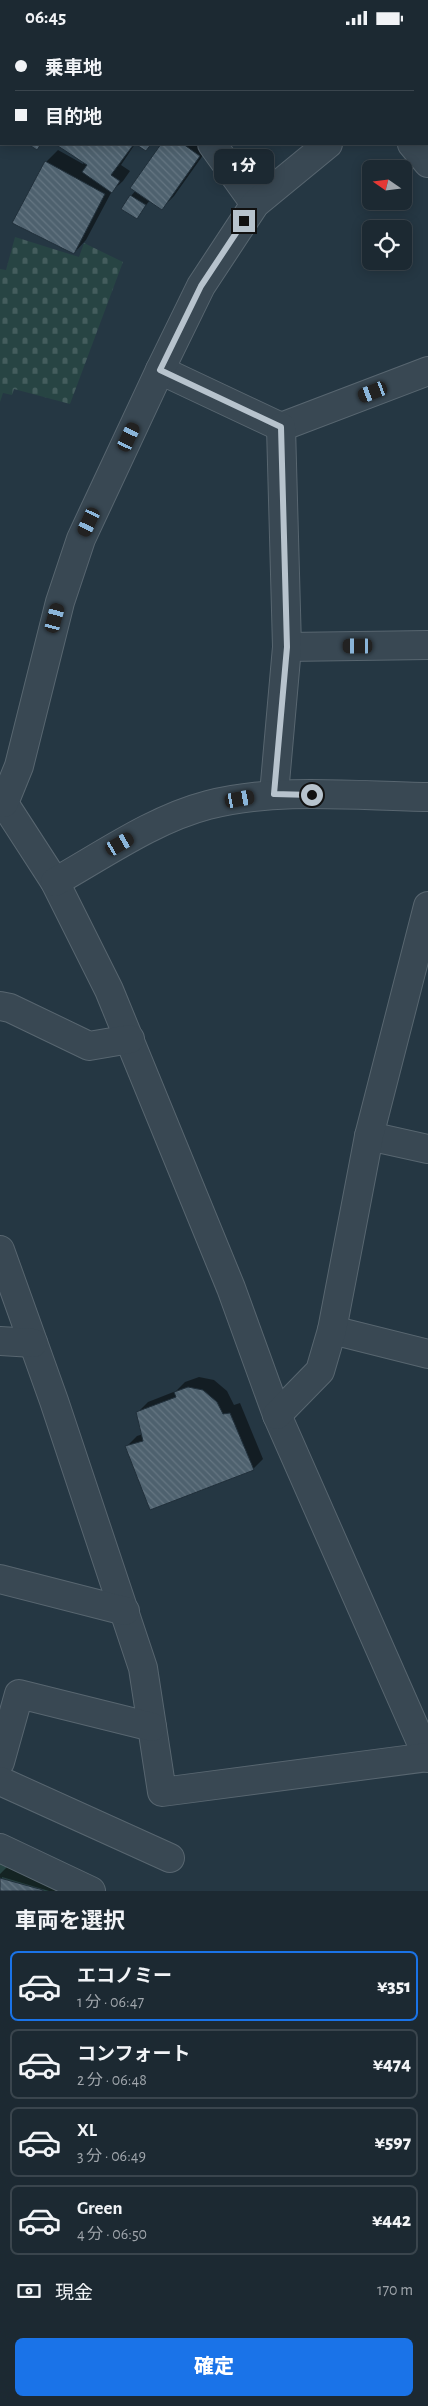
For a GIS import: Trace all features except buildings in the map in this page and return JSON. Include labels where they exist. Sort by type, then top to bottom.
[{"type":"street","points":[[213,145],[255,204]]},
{"type":"street","points":[[0,1249],[143,1667],[162,1792],[428,1758],[277,1415],[231,1288],[105,981],[55,882],[2,800],[19,766],[60,602],[81,539],[201,286],[255,204],[327,145]]},
{"type":"street","points":[[413,145],[428,163]]},
{"type":"street","points":[[160,370],[281,427],[428,371]]},
{"type":"street","points":[[274,794],[287,647],[281,427]]},
{"type":"street","points":[[287,647],[428,645]]},
{"type":"street","points":[[55,882],[148,828],[207,805],[274,794],[428,797]]},
{"type":"street","points":[[277,1415],[320,1371],[332,1330],[369,1136],[419,970],[428,906]]},
{"type":"street","points":[[0,1006],[10,1008],[89,1046],[130,1039]]},
{"type":"street","points":[[369,1136],[428,1149]]},
{"type":"street","points":[[332,1330],[428,1354]]},
{"type":"street","points":[[0,1341],[33,1343]]},
{"type":"street","points":[[0,1579],[124,1611]]},
{"type":"street","points":[[0,1762],[19,1694],[152,1727]]},
{"type":"street","points":[[0,1781],[170,1858]]},
{"type":"street","points":[[0,1847],[91,1891]]},
{"type":"green space","points":[[15,237],[79,257],[84,243],[123,262],[70,404],[14,389],[12,395],[3,393],[0,402],[0,269],[6,270]]},
{"type":"green space","points":[[0,1862],[61,1891],[0,1891]]},
{"type":"route","points":[[244,221],[201,286],[160,370],[281,427],[287,647],[274,794],[312,795]]}]
